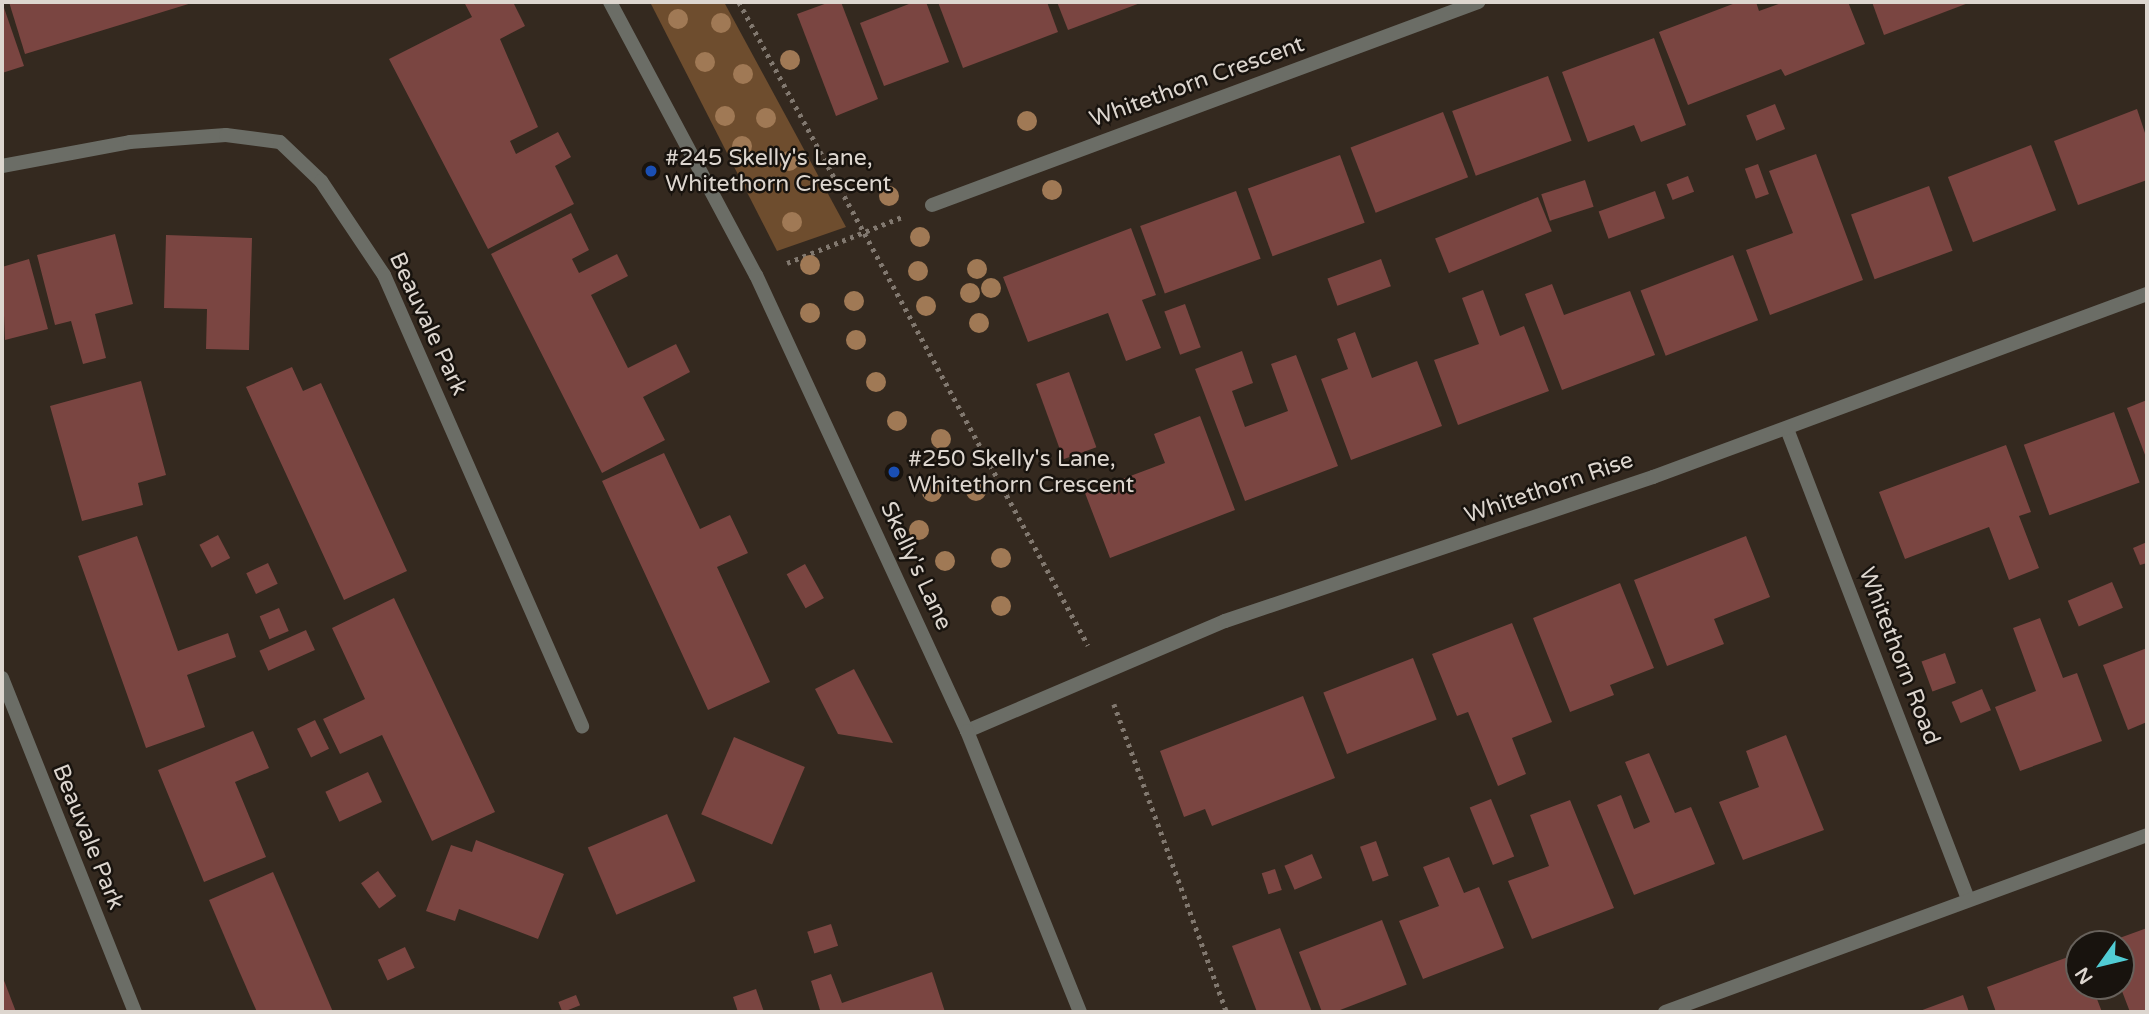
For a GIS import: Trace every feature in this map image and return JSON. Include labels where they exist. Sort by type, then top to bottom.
[{"type":"street","name":"Skelly's Lane","points":[[610,2],[756,275],[967,731],[1080,1012]]},
{"type":"street","name":"Whitethorn Crescent","points":[[932,205],[1478,2]]},
{"type":"street","name":"Beauvale Park","points":[[2,166],[130,142],[226,135],[280,142],[288,149],[321,181],[384,275],[582,727]]},
{"type":"street","name":"Whitethorn Rise","points":[[967,731],[1225,621],[1787,429],[2147,294]]},
{"type":"street","name":"Whitethorn Road","points":[[1787,429],[1968,900]]},
{"type":"street","name":"Beauvale Park","points":[[2,678],[135,1012]]},
{"type":"street","points":[[1665,1012],[2147,835]]},
{"type":"path","points":[[739,2],[1103,673],[1227,1012]]},
{"type":"path","points":[[756,275],[932,205]]},
{"type":"shaded area","points":[[650,2],[724,2],[846,227],[777,251]]},
{"type":"building","points":[[2,2],[24,66],[2,73]]},
{"type":"building","points":[[9,2],[195,2],[25,54]]},
{"type":"building","points":[[464,2],[513,2],[525,26],[500,39],[538,127],[510,141],[516,154],[558,132],[571,157],[555,166],[574,204],[488,249],[389,59],[472,17]]},
{"type":"building","points":[[830,2],[841,2],[878,99],[836,116],[797,14]]},
{"type":"building","points":[[914,2],[926,2],[949,62],[884,86],[860,23]]},
{"type":"building","points":[[938,2],[1047,2],[1058,32],[963,68]]},
{"type":"building","points":[[1057,2],[1143,2],[1068,30]]},
{"type":"building","points":[[1738,2],[1756,2],[1759,11],[1784,2],[1848,2],[1865,44],[1785,76],[1781,69],[1688,105],[1659,32]]},
{"type":"building","points":[[1872,2],[1971,2],[1884,35]]},
{"type":"building","points":[[1654,38],[1686,125],[1641,142],[1634,125],[1588,142],[1562,72]]},
{"type":"building","points":[[1548,76],[1572,141],[1476,176],[1452,111]]},
{"type":"building","points":[[1775,104],[1785,129],[1756,141],[1746,116]]},
{"type":"building","points":[[2137,109],[2147,139],[2147,180],[2078,205],[2054,141]]},
{"type":"building","points":[[1443,112],[1468,177],[1376,213],[1351,147]]},
{"type":"building","points":[[2031,145],[2056,210],[1973,242],[1948,177]]},
{"type":"building","points":[[1816,154],[1863,280],[1770,315],[1746,250],[1793,233],[1769,171]]},
{"type":"building","points":[[1340,155],[1365,223],[1273,256],[1248,189]]},
{"type":"building","points":[[1758,164],[1769,194],[1756,199],[1745,169]]},
{"type":"building","points":[[1688,176],[1694,192],[1673,200],[1667,184]]},
{"type":"building","points":[[1585,180],[1594,207],[1550,221],[1541,194]]},
{"type":"building","points":[[1929,186],[1953,251],[1875,279],[1851,214]]},
{"type":"building","points":[[1236,191],[1261,259],[1165,294],[1140,226]]},
{"type":"building","points":[[1655,191],[1665,218],[1609,239],[1599,212]]},
{"type":"building","points":[[1538,197],[1552,231],[1449,273],[1435,239]]},
{"type":"building","points":[[571,213],[589,250],[572,259],[579,273],[617,254],[628,276],[591,295],[628,368],[676,344],[690,372],[643,397],[665,440],[602,473],[491,254]]},
{"type":"building","points":[[1131,228],[1156,295],[1142,300],[1161,348],[1126,361],[1108,313],[1028,342],[1003,277]]},
{"type":"building","points":[[115,234],[133,304],[95,314],[106,358],[83,364],[71,321],[55,325],[37,255]]},
{"type":"building","points":[[166,235],[252,238],[249,350],[206,349],[207,309],[164,308]]},
{"type":"building","points":[[1733,255],[1758,320],[1666,356],[1641,290]]},
{"type":"building","points":[[29,259],[48,329],[5,340],[2,267]]},
{"type":"building","points":[[1381,259],[1391,286],[1337,306],[1327,278]]},
{"type":"building","points":[[1552,284],[1564,315],[1630,291],[1655,355],[1562,390],[1525,294]]},
{"type":"building","points":[[1483,290],[1500,336],[1524,326],[1549,391],[1458,425],[1434,360],[1479,344],[1462,298]]},
{"type":"building","points":[[1185,304],[1201,347],[1180,355],[1164,312]]},
{"type":"building","points":[[1355,332],[1372,378],[1417,361],[1442,426],[1351,460],[1321,379],[1348,369],[1337,339]]},
{"type":"building","points":[[1242,351],[1253,383],[1232,391],[1245,427],[1288,411],[1271,364],[1296,355],[1338,466],[1245,501],[1195,369]]},
{"type":"building","points":[[292,367],[303,391],[321,383],[407,571],[344,600],[246,387]]},
{"type":"building","points":[[1069,372],[1096,447],[1063,459],[1036,384]]},
{"type":"building","points":[[141,381],[166,475],[138,483],[143,505],[82,521],[50,406]]},
{"type":"building","points":[[2147,400],[2147,460],[2127,408]]},
{"type":"building","points":[[2114,412],[2140,482],[2049,515],[2024,445]]},
{"type":"building","points":[[1200,416],[1235,510],[1110,558],[1085,493],[1165,463],[1154,434]]},
{"type":"building","points":[[2006,445],[2031,512],[2019,516],[2039,568],[2009,580],[1989,527],[1905,559],[1879,492]]},
{"type":"building","points":[[664,453],[700,529],[730,515],[748,553],[717,567],[770,682],[708,710],[602,481]]},
{"type":"building","points":[[218,535],[230,558],[212,568],[199,545]]},
{"type":"building","points":[[137,536],[178,651],[228,633],[236,657],[187,675],[205,727],[146,748],[78,556]]},
{"type":"building","points":[[1746,536],[1770,597],[1714,619],[1724,644],[1667,666],[1634,580]]},
{"type":"building","points":[[2147,542],[2147,563],[2140,565],[2133,548]]},
{"type":"building","points":[[268,563],[278,584],[256,594],[246,573]]},
{"type":"building","points":[[805,564],[824,598],[806,608],[787,574]]},
{"type":"building","points":[[2112,582],[2123,608],[2079,627],[2068,601]]},
{"type":"building","points":[[1620,583],[1654,668],[1610,685],[1614,695],[1570,712],[1533,618]]},
{"type":"building","points":[[394,598],[495,812],[432,841],[382,735],[340,754],[323,719],[365,699],[332,628]]},
{"type":"building","points":[[279,608],[289,631],[269,639],[260,616]]},
{"type":"building","points":[[2040,618],[2063,678],[2077,673],[2102,741],[2020,771],[1995,707],[2036,691],[2013,628]]},
{"type":"building","points":[[1512,623],[1552,722],[1512,738],[1526,774],[1498,786],[1468,712],[1457,716],[1432,654]]},
{"type":"building","points":[[306,630],[315,650],[268,671],[259,651]]},
{"type":"building","points":[[2147,648],[2147,722],[2128,730],[2103,665]]},
{"type":"building","points":[[1945,653],[1956,683],[1932,692],[1922,662]]},
{"type":"building","points":[[1413,658],[1437,720],[1347,754],[1323,692]]},
{"type":"building","points":[[854,669],[893,743],[838,734],[815,689]]},
{"type":"building","points":[[1982,689],[1991,710],[1961,723],[1952,702]]},
{"type":"building","points":[[1303,696],[1335,778],[1212,826],[1205,809],[1184,817],[1160,751]]},
{"type":"building","points":[[315,720],[329,749],[311,758],[297,729]]},
{"type":"building","points":[[253,731],[269,768],[235,782],[266,857],[204,882],[158,770]]},
{"type":"building","points":[[1786,735],[1824,830],[1743,860],[1719,802],[1759,787],[1746,751]]},
{"type":"building","points":[[734,737],[805,767],[772,844],[701,814]]},
{"type":"building","points":[[1649,753],[1675,813],[1691,807],[1715,864],[1634,895],[1597,805],[1621,795],[1634,829],[1650,822],[1625,762]]},
{"type":"building","points":[[368,772],[382,802],[339,822],[325,792]]},
{"type":"building","points":[[1491,799],[1514,856],[1493,865],[1470,808]]},
{"type":"building","points":[[1570,800],[1614,908],[1532,939],[1508,881],[1549,866],[1530,815]]},
{"type":"building","points":[[667,814],[696,881],[616,915],[588,848]]},
{"type":"building","points":[[476,840],[564,874],[538,939],[459,909],[455,921],[426,911],[451,845],[472,852]]},
{"type":"building","points":[[1376,841],[1389,876],[1373,882],[1360,847]]},
{"type":"building","points":[[1312,854],[1322,878],[1295,890],[1284,866]]},
{"type":"building","points":[[1449,857],[1464,893],[1479,887],[1504,948],[1423,979],[1399,921],[1439,906],[1423,867]]},
{"type":"building","points":[[1275,869],[1282,890],[1268,894],[1262,873]]},
{"type":"building","points":[[378,871],[396,896],[379,908],[361,883]]},
{"type":"building","points":[[273,872],[333,1012],[257,1012],[240,973],[209,900]]},
{"type":"building","points":[[1382,920],[1407,984],[1335,1012],[1322,1012],[1299,952]]},
{"type":"building","points":[[831,924],[838,946],[814,954],[807,932]]},
{"type":"building","points":[[1280,928],[1312,1012],[1257,1012],[1232,946]]},
{"type":"building","points":[[2147,928],[2147,1012],[2130,1012],[2125,1000],[2135,1000],[2135,932]]},
{"type":"building","points":[[405,947],[415,968],[388,981],[378,960]]},
{"type":"building","points":[[2065,958],[2065,1000],[2097,1000],[2102,1012],[1996,1012],[1987,987]]},
{"type":"building","points":[[932,972],[945,1012],[815,1012],[820,1010],[811,981],[831,974],[842,1003]]},
{"type":"building","points":[[2,976],[5,983],[16,1012],[2,1012]]},
{"type":"building","points":[[756,989],[764,1012],[738,1012],[733,997]]},
{"type":"building","points":[[576,995],[580,1005],[562,1012],[558,1002]]},
{"type":"building","points":[[1963,995],[1969,1012],[1917,1012]]},
{"type":"place","name":"#245 Skelly's Lane, Whitethorn Crescent","points":[[651,171]]},
{"type":"place","name":"#250 Skelly's Lane, Whitethorn Crescent","points":[[894,472]]}]
